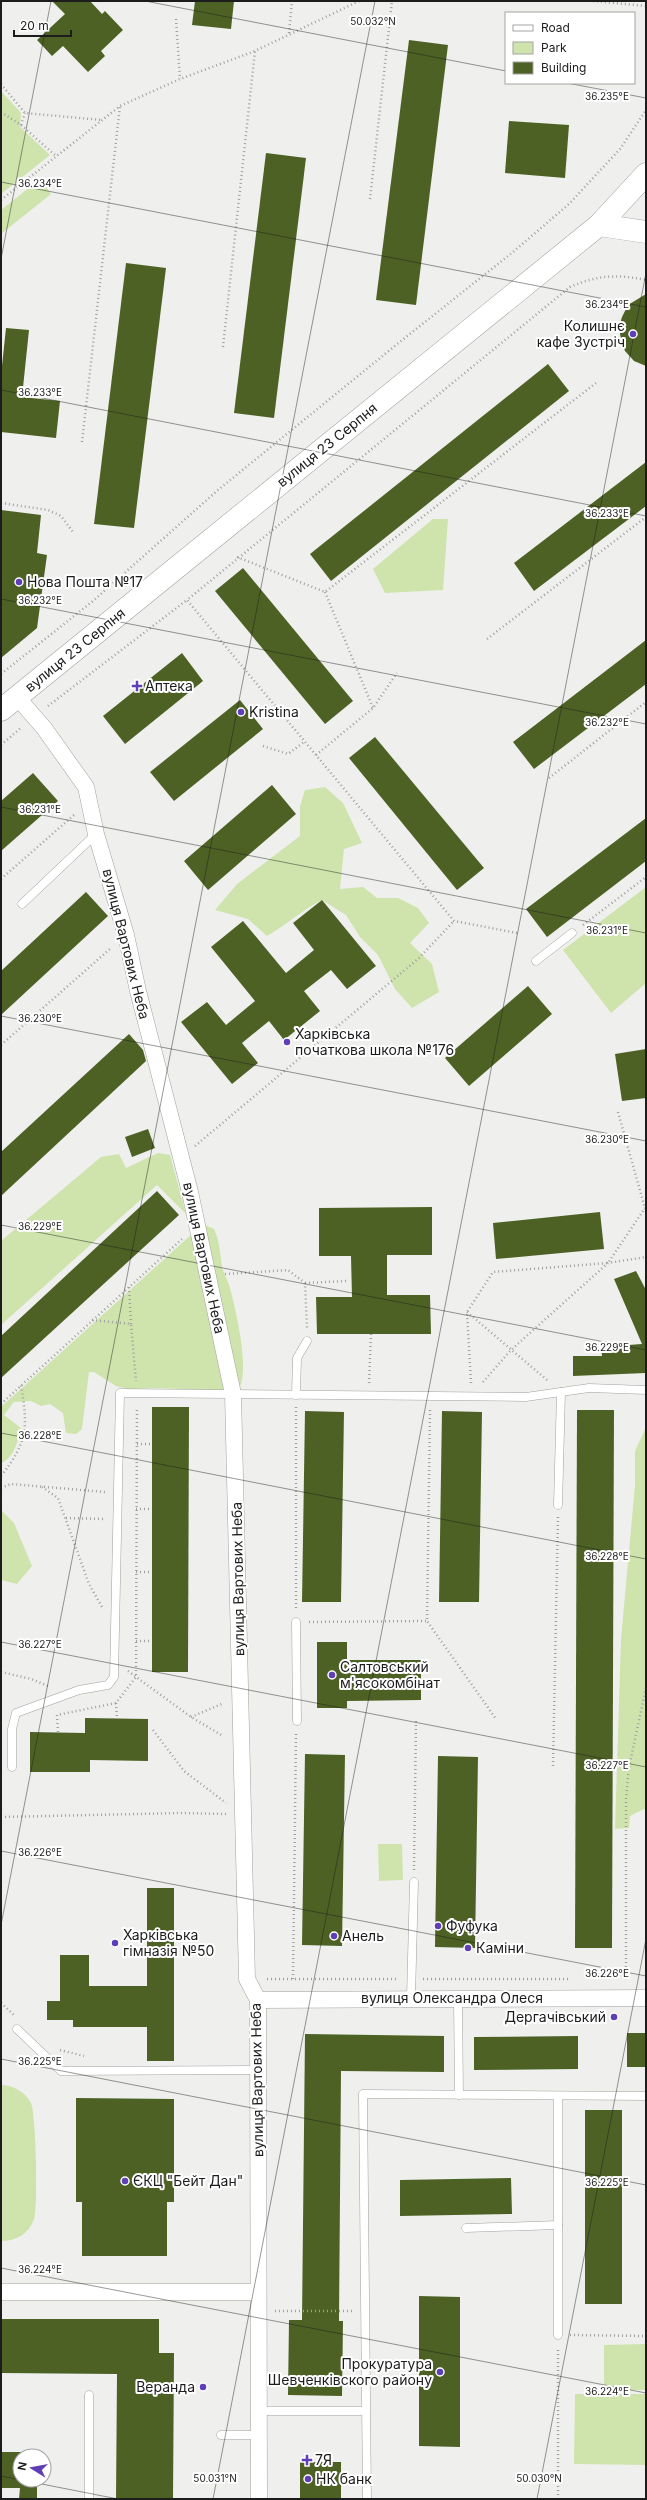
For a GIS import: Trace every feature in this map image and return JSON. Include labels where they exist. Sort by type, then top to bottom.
[{"type":"street","name":"вулиця 23 Серпня","points":[[9,703],[599,225],[646,174]]},
{"type":"street","points":[[599,225],[646,232]]},
{"type":"street","name":"вулиця Вартових Неба","points":[[9,703],[34,716],[86,787],[88,803],[126,935],[138,991],[190,1192],[209,1275],[233,1394],[247,1979],[258,2000],[258,2499]]},
{"type":"street","name":"вулиця Олександра Олеся","points":[[258,2000],[412,1998],[646,1998]]},
{"type":"street","points":[[1,2292],[258,2292]]},
{"type":"lane","points":[[22,904],[96,834]]},
{"type":"lane","points":[[536,961],[572,934]]},
{"type":"lane","points":[[296,1395],[296,1358],[307,1341]]},
{"type":"lane","points":[[12,1767],[12,1729],[16,1713],[50,1702],[61,1696],[108,1685],[114,1677],[120,1393],[369,1396],[472,1395],[526,1397],[590,1388],[646,1390]]},
{"type":"lane","points":[[558,1505],[561,1392]]},
{"type":"lane","points":[[296,1622],[296,1721]]},
{"type":"lane","points":[[412,1998],[411,1979],[414,1882]]},
{"type":"lane","points":[[458,1998],[459,2095]]},
{"type":"lane","points":[[17,2029],[61,2071],[258,2070]]},
{"type":"lane","points":[[367,2499],[364,2411],[362,2094],[646,2096]]},
{"type":"lane","points":[[558,2096],[558,2335]]},
{"type":"lane","points":[[466,2228],[558,2225]]},
{"type":"lane","points":[[89,2395],[89,2499]]},
{"type":"lane","points":[[258,2411],[364,2411]]},
{"type":"lane","points":[[221,2436],[258,2435]]},
{"type":"path","points":[[289,33],[292,1]]},
{"type":"path","points":[[1,200],[120,106],[180,79],[255,52],[289,33],[359,1]]},
{"type":"path","points":[[370,199],[392,1]]},
{"type":"path","points":[[593,1],[646,6]]},
{"type":"path","points":[[176,19],[180,79]]},
{"type":"path","points":[[223,347],[255,52]]},
{"type":"path","points":[[1,84],[25,113],[102,120]]},
{"type":"path","points":[[82,442],[120,106]]},
{"type":"path","points":[[1,674],[93,601],[218,490],[513,252],[569,204],[620,149],[646,110]]},
{"type":"path","points":[[1,112],[21,125],[56,156]]},
{"type":"path","points":[[21,125],[25,113]]},
{"type":"path","points":[[1,745],[34,716],[187,600],[237,557],[570,287],[593,277],[627,276],[646,280]]},
{"type":"path","points":[[325,592],[596,383]]},
{"type":"path","points":[[1,503],[48,510],[62,516],[73,532]]},
{"type":"path","points":[[487,638],[646,517]]},
{"type":"path","points":[[237,557],[325,592],[373,708]]},
{"type":"path","points":[[187,600],[454,920],[517,933]]},
{"type":"path","points":[[316,755],[373,708],[397,673]]},
{"type":"path","points":[[549,778],[646,702]]},
{"type":"path","points":[[263,746],[288,754],[304,742]]},
{"type":"path","points":[[1,879],[88,803]]},
{"type":"path","points":[[572,934],[646,877]]},
{"type":"path","points":[[181,1158],[418,958],[454,920]]},
{"type":"path","points":[[1,1045],[126,935]]},
{"type":"path","points":[[618,1112],[646,1212]]},
{"type":"path","points":[[472,1395],[511,1350],[608,1263],[645,1208]]},
{"type":"path","points":[[1,1404],[197,1225]]},
{"type":"path","points":[[472,1395],[467,1312],[493,1272],[608,1263],[646,1257]]},
{"type":"path","points":[[209,1275],[288,1270],[304,1283],[347,1281]]},
{"type":"path","points":[[304,1283],[307,1341]]},
{"type":"path","points":[[129,1287],[135,1371]]},
{"type":"path","points":[[467,1312],[561,1392]]},
{"type":"path","points":[[92,1320],[131,1324]]},
{"type":"path","points":[[369,1396],[371,1334]]},
{"type":"path","points":[[1,1476],[23,1441],[27,1416],[22,1385]]},
{"type":"path","points":[[296,1395],[296,1622],[427,1621]]},
{"type":"path","points":[[430,1395],[427,1621],[496,1719]]},
{"type":"path","points":[[137,1444],[152,1444]]},
{"type":"path","points":[[1,1488],[11,1484],[112,1492]]},
{"type":"path","points":[[42,1487],[58,1498],[89,1584],[96,1599],[116,1626]]},
{"type":"path","points":[[553,1766],[558,1505]]},
{"type":"path","points":[[136,1509],[152,1509]]},
{"type":"path","points":[[66,1518],[94,1519]]},
{"type":"path","points":[[136,1572],[152,1572]]},
{"type":"path","points":[[136,1641],[152,1641]]},
{"type":"path","points":[[115,1662],[191,1717],[242,1747]]},
{"type":"path","points":[[1,1672],[31,1679],[49,1686],[61,1696]]},
{"type":"path","points":[[626,1979],[626,1799],[630,1767],[646,1688]]},
{"type":"path","points":[[191,1717],[241,1696]]},
{"type":"path","points":[[116,1703],[117,1718]]},
{"type":"path","points":[[414,1882],[416,1720]]},
{"type":"path","points":[[293,1979],[296,1721]]},
{"type":"path","points":[[152,1730],[184,1771],[242,1815]]},
{"type":"path","points":[[1,1817],[182,1813],[242,1815]]},
{"type":"path","points":[[247,1979],[575,1979]]},
{"type":"path","points":[[619,1979],[633,1979]]},
{"type":"path","points":[[1,2003],[17,2018]]},
{"type":"path","points":[[56,2049],[91,2058]]},
{"type":"path","points":[[258,2311],[364,2311]]},
{"type":"path","points":[[558,2499],[558,2335],[646,2336]]},
{"type":"green space","points":[[1,91],[21,113],[20,127],[50,155],[1,194]]},
{"type":"green space","points":[[40,179],[51,194],[1,234],[1,210]]},
{"type":"green space","points":[[433,519],[448,519],[443,590],[385,593],[373,569]]},
{"type":"green space","points":[[325,787],[343,803],[362,843],[344,849],[340,889],[363,887],[377,898],[398,898],[418,908],[429,923],[410,943],[432,964],[439,992],[412,1008],[395,989],[378,955],[360,937],[346,915],[322,900],[267,936],[248,919],[215,910],[237,884],[300,836],[300,806],[305,790]]},
{"type":"green space","points":[[646,887],[646,983],[611,1013],[563,950]]},
{"type":"green space","points":[[158,1153],[170,1155],[186,1214],[157,1185],[1,1325],[1,1241],[101,1157],[119,1154],[126,1168]]},
{"type":"green space","points":[[203,1224],[214,1229],[220,1248],[222,1267],[230,1288],[243,1354],[242,1380],[239,1389],[228,1391],[156,1388],[128,1389],[116,1386],[94,1372],[89,1372],[82,1429],[76,1434],[66,1433],[63,1413],[50,1404],[41,1406],[31,1401],[14,1402],[4,1415],[21,1428],[17,1443],[12,1453],[9,1458],[1,1463],[1,1407]]},
{"type":"green space","points":[[646,1427],[646,1808],[630,1816],[629,1828],[615,1829],[621,1639],[635,1485],[635,1451]]},
{"type":"green space","points":[[1,1510],[14,1523],[32,1566],[17,1584],[1,1580]]},
{"type":"green space","points":[[378,1844],[402,1844],[403,1880],[379,1881]]},
{"type":"green space","points":[[1,2085],[10,2086],[18,2090],[31,2103],[35,2141],[36,2197],[34,2219],[29,2229],[25,2233],[17,2238],[7,2241],[1,2241]]},
{"type":"green space","points":[[646,2344],[646,2390],[604,2390],[604,2345]]},
{"type":"green space","points":[[575,2394],[646,2394],[646,2465],[574,2464]]},
{"type":"building","points":[[52,1],[90,1],[102,14],[105,11],[123,30],[101,51],[105,56],[88,72],[63,46],[52,56],[37,40],[65,14]]},
{"type":"building","points":[[195,1],[234,1],[231,29],[192,25]]},
{"type":"building","points":[[409,40],[448,45],[416,305],[376,300]]},
{"type":"building","points":[[509,121],[569,125],[565,178],[505,173]]},
{"type":"building","points":[[266,153],[306,158],[274,418],[234,413]]},
{"type":"building","points":[[126,263],[166,268],[134,528],[94,524]]},
{"type":"building","name":"Колишнє кафе Зустріч","points":[[646,294],[646,366],[634,361],[625,351],[621,340],[619,327],[628,305]]},
{"type":"building","points":[[6,328],[29,330],[22,397],[60,401],[56,438],[1,432],[1,375]]},
{"type":"building","points":[[548,364],[569,391],[331,581],[310,554]]},
{"type":"building","points":[[646,462],[646,506],[534,591],[514,563]]},
{"type":"building","points":[[1,510],[41,515],[37,553],[47,555],[37,628],[1,658]]},
{"type":"building","points":[[243,568],[353,701],[325,724],[215,591]]},
{"type":"building","points":[[646,640],[646,684],[534,769],[513,742]]},
{"type":"building","points":[[182,653],[203,681],[125,744],[103,716]]},
{"type":"building","points":[[240,700],[263,729],[174,801],[150,772]]},
{"type":"building","points":[[375,737],[484,868],[457,890],[349,758]]},
{"type":"building","points":[[33,773],[58,801],[1,851],[1,801]]},
{"type":"building","points":[[272,785],[296,814],[208,890],[184,861]]},
{"type":"building","points":[[646,818],[646,861],[547,937],[526,909]]},
{"type":"building","points":[[86,892],[108,916],[1,1015],[1,971]]},
{"type":"building","points":[[322,900],[376,966],[347,989],[331,970],[304,991],[320,1011],[284,1040],[269,1021],[242,1043],[258,1063],[232,1084],[181,1022],[207,1002],[226,1025],[255,1001],[211,947],[243,921],[286,973],[314,950],[293,923]]},
{"type":"building","points":[[528,986],[552,1014],[469,1086],[445,1058]]},
{"type":"building","points":[[129,1034],[143,1050],[146,1061],[1,1196],[1,1152]]},
{"type":"building","points":[[646,1049],[646,1098],[622,1101],[615,1054]]},
{"type":"building","points":[[148,1129],[155,1148],[132,1157],[125,1137]]},
{"type":"building","points":[[157,1191],[179,1215],[1,1378],[1,1336]]},
{"type":"building","points":[[432,1207],[432,1255],[387,1255],[387,1295],[430,1295],[431,1334],[317,1334],[316,1297],[352,1297],[351,1256],[319,1256],[319,1208]]},
{"type":"building","points":[[600,1212],[604,1249],[496,1259],[493,1223]]},
{"type":"building","points":[[636,1271],[646,1290],[646,1373],[573,1376],[573,1356],[602,1356],[601,1347],[642,1344],[614,1279]]},
{"type":"building","points":[[152,1407],[189,1407],[188,1672],[152,1672]]},
{"type":"building","points":[[577,1410],[614,1410],[612,1948],[575,1948]]},
{"type":"building","points":[[305,1411],[344,1412],[341,1602],[302,1602]]},
{"type":"building","points":[[442,1411],[482,1412],[479,1602],[439,1602]]},
{"type":"building","points":[[317,1642],[347,1642],[347,1660],[421,1660],[421,1700],[347,1701],[347,1708],[317,1708]]},
{"type":"building","points":[[85,1718],[148,1719],[148,1761],[90,1760],[90,1772],[30,1772],[30,1732],[85,1733]]},
{"type":"building","points":[[305,1754],[345,1755],[342,1946],[302,1945]]},
{"type":"building","points":[[438,1756],[478,1757],[475,1948],[435,1947]]},
{"type":"building","points":[[147,1888],[174,1888],[174,2061],[147,2061],[147,2027],[73,2027],[73,2020],[47,2020],[47,2001],[60,2001],[60,1955],[89,1955],[89,1986],[147,1986]]},
{"type":"building","points":[[627,2033],[646,2033],[646,2067],[627,2067]]},
{"type":"building","points":[[305,2034],[444,2036],[444,2072],[341,2071],[339,2321],[343,2321],[342,2396],[288,2395],[289,2320],[302,2320]]},
{"type":"building","points":[[578,2036],[578,2069],[474,2070],[474,2037]]},
{"type":"building","name":"ЄКЦ \"Бейт Дан\"","points":[[76,2098],[174,2099],[174,2202],[167,2202],[167,2256],[82,2256],[82,2202],[76,2202]]},
{"type":"building","points":[[585,2110],[622,2110],[622,2304],[585,2304]]},
{"type":"building","points":[[511,2178],[512,2214],[400,2216],[400,2180]]},
{"type":"building","name":"Прокуратура Шевченківского району","points":[[419,2296],[460,2297],[460,2447],[419,2446]]},
{"type":"building","points":[[1,2319],[159,2319],[159,2353],[174,2353],[173,2499],[116,2499],[117,2374],[1,2373]]},
{"type":"building","points":[[1,2452],[12,2452],[12,2488],[1,2488]]},
{"type":"building","points":[[300,2462],[341,2462],[341,2499],[300,2499]]},
{"type":"building","points":[[20,2488],[37,2488],[37,2499],[19,2499]]},
{"type":"place","name":"Колишнє кафе Зустріч","points":[[633,334]]},
{"type":"place","name":"Нова Пошта №17","points":[[19,582]]},
{"type":"place","name":"Аптека","points":[[137,686]]},
{"type":"place","name":"Kristina","points":[[241,712]]},
{"type":"place","name":"Харківська початкова школа №176","points":[[287,1042]]},
{"type":"place","name":"Салтовський м'ясокомбінат","points":[[332,1675]]},
{"type":"place","name":"Фуфука","points":[[438,1926]]},
{"type":"place","name":"Анель","points":[[334,1936]]},
{"type":"place","name":"Харківська гімназія №50","points":[[115,1943]]},
{"type":"place","name":"Каміни","points":[[468,1948]]},
{"type":"place","name":"Дергачівський","points":[[614,2017]]},
{"type":"place","name":"ЄКЦ \"Бейт Дан\"","points":[[125,2181]]},
{"type":"place","name":"Прокуратура Шевченківского району","points":[[440,2372]]},
{"type":"place","name":"Веранда","points":[[203,2387]]},
{"type":"place","name":"7Я","points":[[307,2460]]},
{"type":"place","name":"НК банк","points":[[308,2479]]}]
